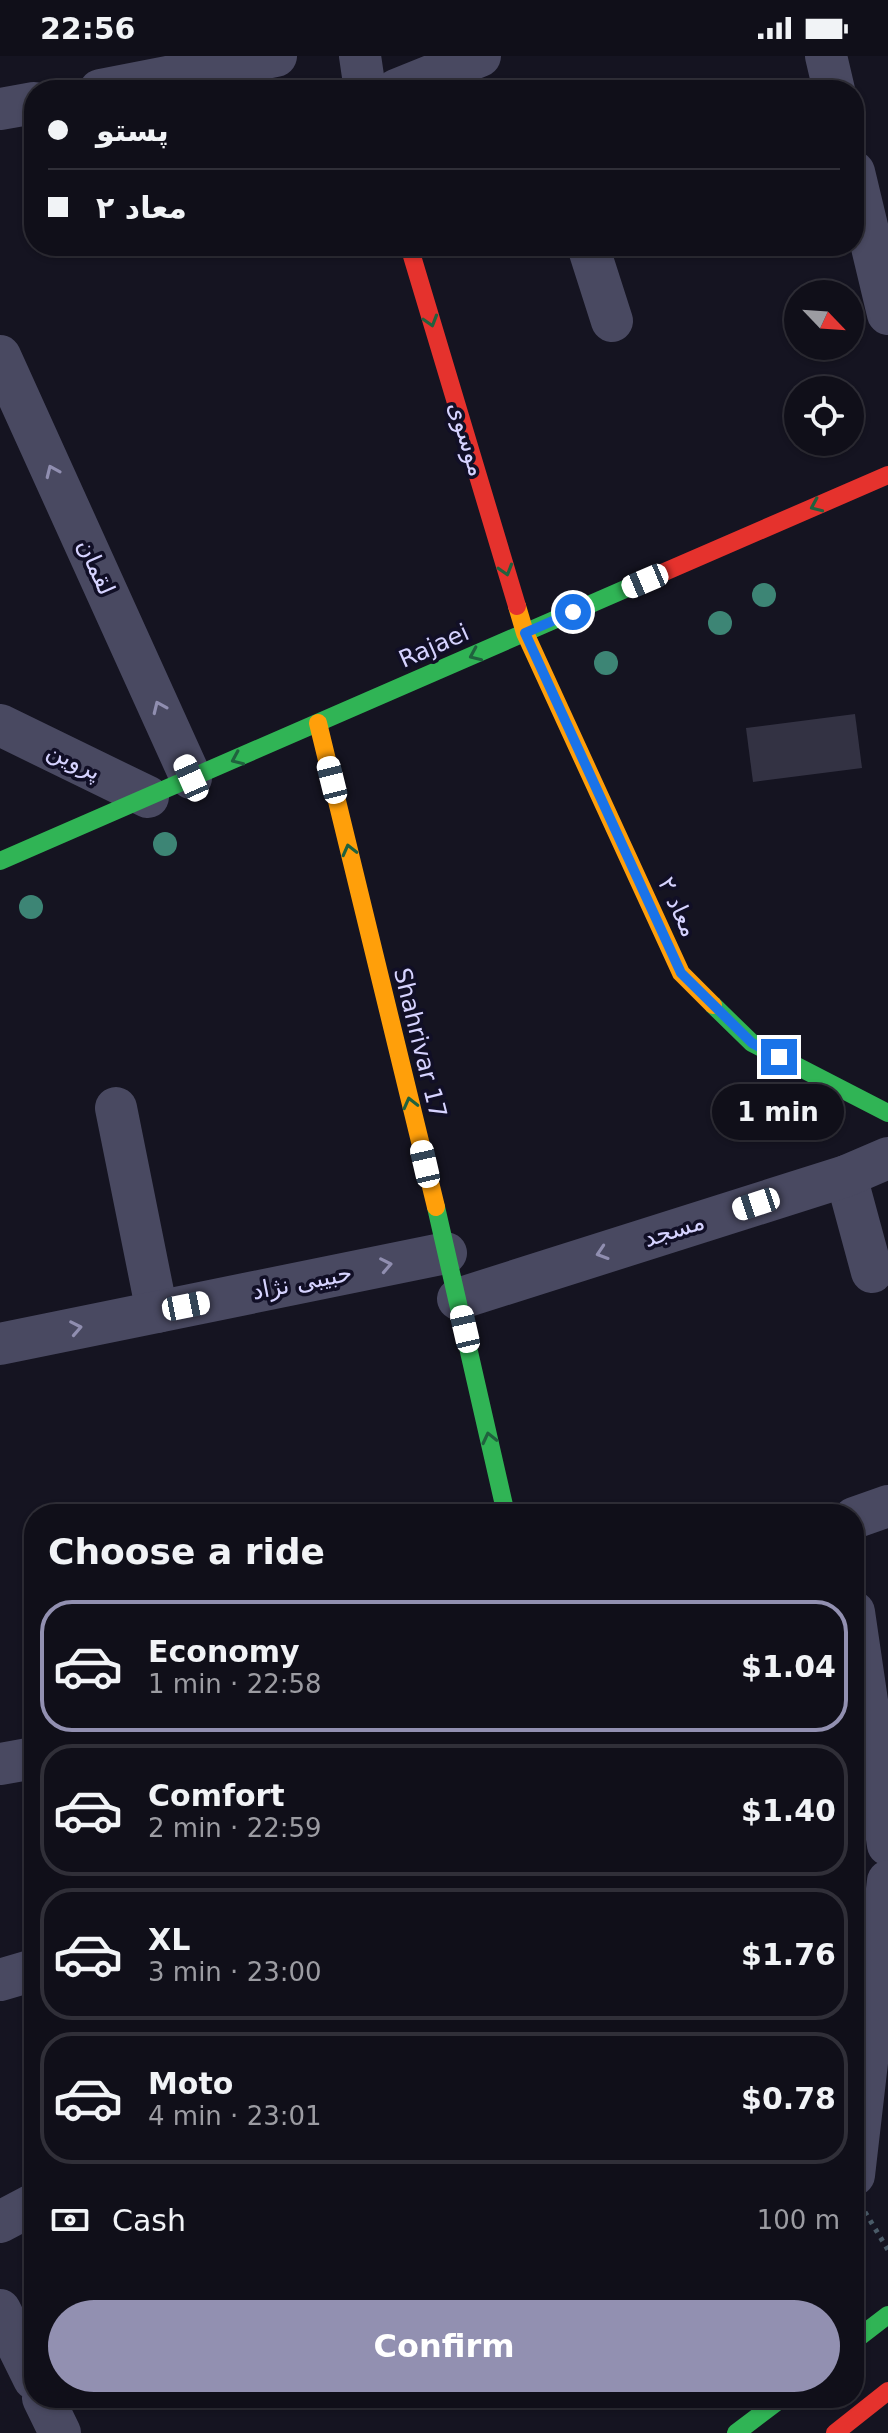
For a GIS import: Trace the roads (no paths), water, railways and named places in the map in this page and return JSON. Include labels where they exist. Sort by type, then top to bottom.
[{"type":"street","points":[[152,80],[276,56]]},
{"type":"street","points":[[360,56],[364,80]]},
{"type":"street","points":[[421,80],[480,56]]},
{"type":"street","points":[[826,56],[832,80]]},
{"type":"street","points":[[0,109],[24,105]]},
{"type":"street","points":[[864,214],[888,314]]},
{"type":"street","name":"موسوی","points":[[412,256],[525,633]]},
{"type":"street","points":[[591,256],[612,321]]},
{"type":"street","name":"لقمان","points":[[0,356],[191,778]]},
{"type":"street","name":"Rajaei","points":[[0,861],[888,475]]},
{"type":"street","name":"معاد ۲","points":[[525,633],[681,973],[752,1043],[888,1113]]},
{"type":"street","name":"Shahrivar 17","points":[[318,723],[458,1299],[504,1504]]},
{"type":"street","name":"پروین","points":[[0,725],[148,797]]},
{"type":"street","points":[[116,1108],[157,1312]]},
{"type":"street","name":"مسجد","points":[[458,1299],[846,1176],[888,1158]]},
{"type":"street","points":[[846,1176],[872,1272]]},
{"type":"street","name":"حبیبی نژاد","points":[[0,1344],[446,1253]]},
{"type":"street","points":[[864,1514],[888,1506]]},
{"type":"street","points":[[864,1681],[888,1845]]},
{"type":"street","points":[[0,1764],[24,1760]]},
{"type":"street","points":[[864,2120],[888,1881]]},
{"type":"street","points":[[0,1980],[24,1973]]},
{"type":"street","points":[[0,2222],[24,2209]]},
{"type":"street","points":[[0,2310],[24,2359]]},
{"type":"street","points":[[864,2333],[888,2315]]},
{"type":"street","points":[[835,2433],[888,2391]]},
{"type":"street","points":[[48,2408],[60,2433]]},
{"type":"street","points":[[733,2428],[766,2408]]}]
